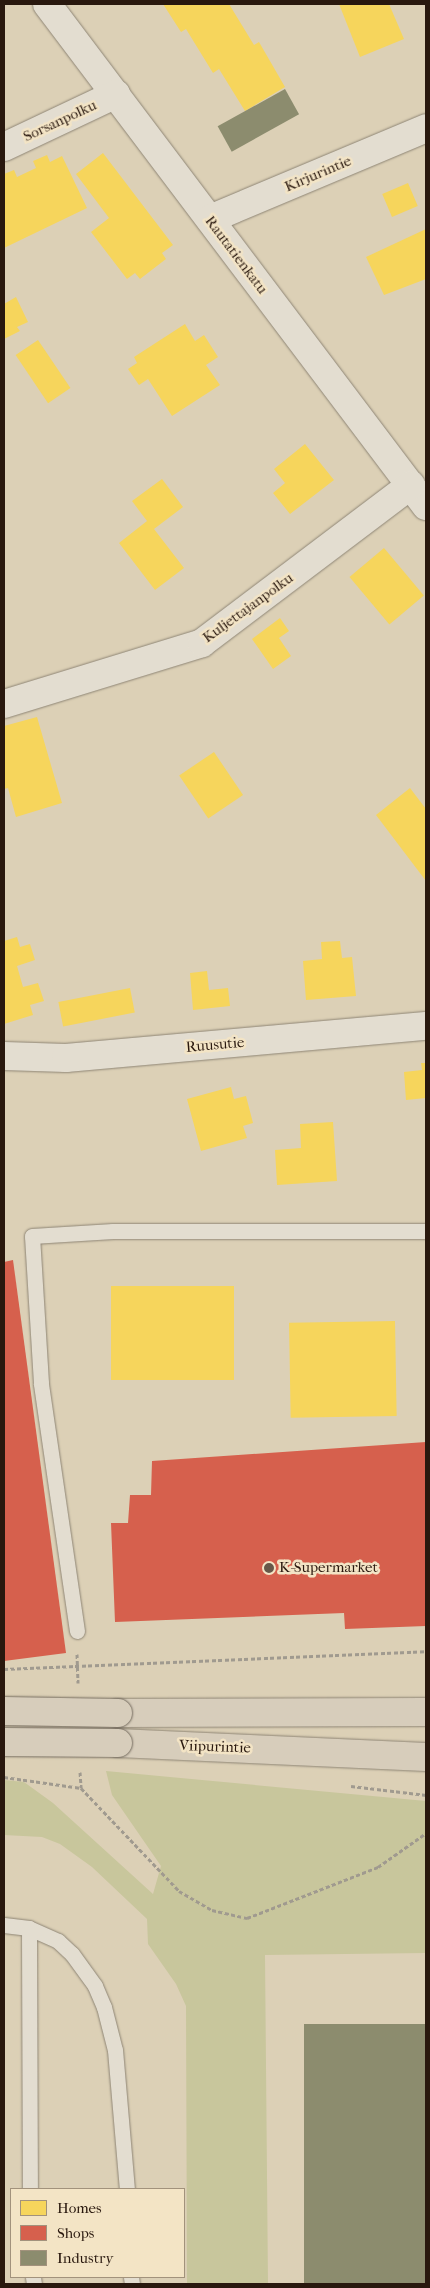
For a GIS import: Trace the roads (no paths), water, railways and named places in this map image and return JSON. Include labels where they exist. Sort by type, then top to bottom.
[{"type":"main road","points":[[4,1711],[426,1712]]},
{"type":"main road","name":"Viipurintie","points":[[4,1742],[118,1743],[426,1757]]},
{"type":"street","name":"Rautatienkatu","points":[[46,4],[419,496]]},
{"type":"street","name":"Sorsanpolku","points":[[4,147],[116,94]]},
{"type":"street","name":"Kirjurintie","points":[[210,219],[426,128]]},
{"type":"street","name":"Kuljettajanpolku","points":[[4,704],[202,643],[419,496]]},
{"type":"street","name":"Ruusutie","points":[[4,1056],[66,1058],[426,1026]]},
{"type":"lane","points":[[77,1631],[41,1383],[32,1236],[114,1231],[426,1230]]},
{"type":"lane","points":[[4,1925],[28,1928],[58,1941],[72,1954],[104,2007],[115,2050],[127,2188]]},
{"type":"lane","points":[[28,1928],[30,2188]]},
{"type":"place","name":"K-Supermarket","points":[[269,1568]]}]
